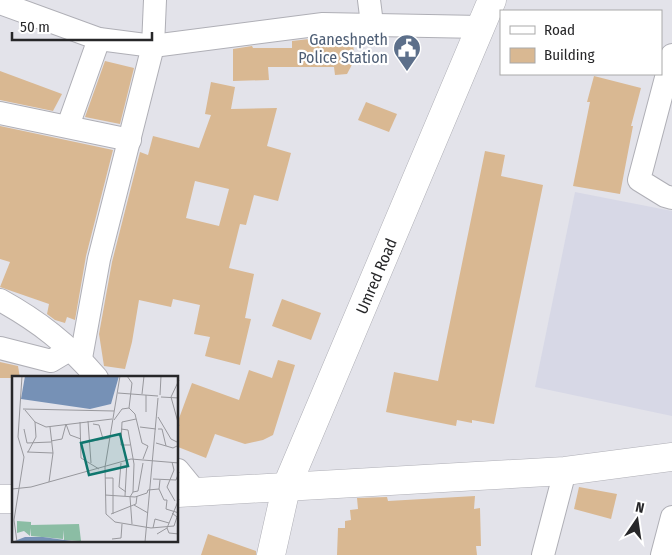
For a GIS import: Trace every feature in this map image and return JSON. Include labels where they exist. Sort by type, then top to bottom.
[{"type":"street","points":[[76,354],[153,46],[155,0]]},
{"type":"street","points":[[369,0],[372,24]]},
{"type":"street","name":"Umred Road","points":[[271,555],[286,488],[492,0]]},
{"type":"street","points":[[0,3],[99,40],[153,46],[323,24],[482,27]]},
{"type":"street","points":[[68,126],[99,40]]},
{"type":"street","points":[[672,55],[639,180],[672,198]]},
{"type":"street","points":[[0,113],[130,140]]},
{"type":"street","points":[[0,300],[24,313],[76,354],[95,376]]},
{"type":"street","points":[[0,348],[51,361],[76,354]]},
{"type":"street","points":[[179,472],[187,492],[565,471],[672,457]]},
{"type":"street","points":[[543,555],[565,471]]},
{"type":"street","points":[[662,555],[672,517]]},
{"type":"shaded area","points":[[575,192],[672,211],[672,416],[535,387]]},
{"type":"building","points":[[318,38],[318,42],[352,38],[355,59],[347,74],[335,75],[334,67],[268,67],[269,80],[233,81],[233,49],[252,46],[253,48],[292,48],[292,41]]},
{"type":"building","points":[[105,61],[134,68],[120,124],[85,117]]},
{"type":"building","points":[[0,71],[62,94],[53,111],[0,100]]},
{"type":"building","points":[[594,76],[641,88],[631,126],[633,126],[620,194],[573,186],[590,102],[587,102]]},
{"type":"building","points":[[211,82],[235,87],[231,109],[277,108],[267,146],[291,153],[278,201],[254,195],[246,225],[240,224],[229,268],[254,274],[245,318],[251,319],[240,365],[205,356],[210,337],[194,334],[200,305],[173,299],[171,307],[139,300],[125,369],[104,366],[99,334],[112,262],[140,152],[148,155],[153,136],[199,148],[211,115],[205,114]],"holes":[[[195,181],[229,189],[219,226],[186,218]]]},
{"type":"building","points":[[366,102],[397,114],[389,132],[358,120]]},
{"type":"building","points":[[0,126],[113,150],[86,256],[75,320],[67,317],[65,323],[55,320],[47,314],[49,304],[0,287],[10,262],[0,259]]},
{"type":"building","points":[[485,151],[505,155],[501,176],[543,185],[494,424],[472,420],[472,423],[457,420],[456,426],[386,412],[394,372],[438,381]]},
{"type":"building","points":[[282,299],[321,313],[311,340],[272,326]]},
{"type":"building","points":[[278,360],[295,365],[273,435],[263,440],[245,444],[215,434],[206,458],[179,447],[179,418],[192,383],[239,400],[249,370],[272,378]]},
{"type":"building","points":[[0,362],[18,366],[20,376],[0,378]]},
{"type":"building","points":[[579,487],[617,494],[611,519],[574,509]]},
{"type":"building","points":[[475,496],[474,509],[480,508],[481,546],[476,546],[477,555],[337,555],[338,528],[345,528],[345,521],[351,520],[350,510],[358,509],[357,498],[387,497],[388,501]]},
{"type":"building","points":[[208,534],[256,551],[256,555],[201,555]]},
{"type":"place","name":"Ganeshpeth Police Station","points":[[407,72]]}]
